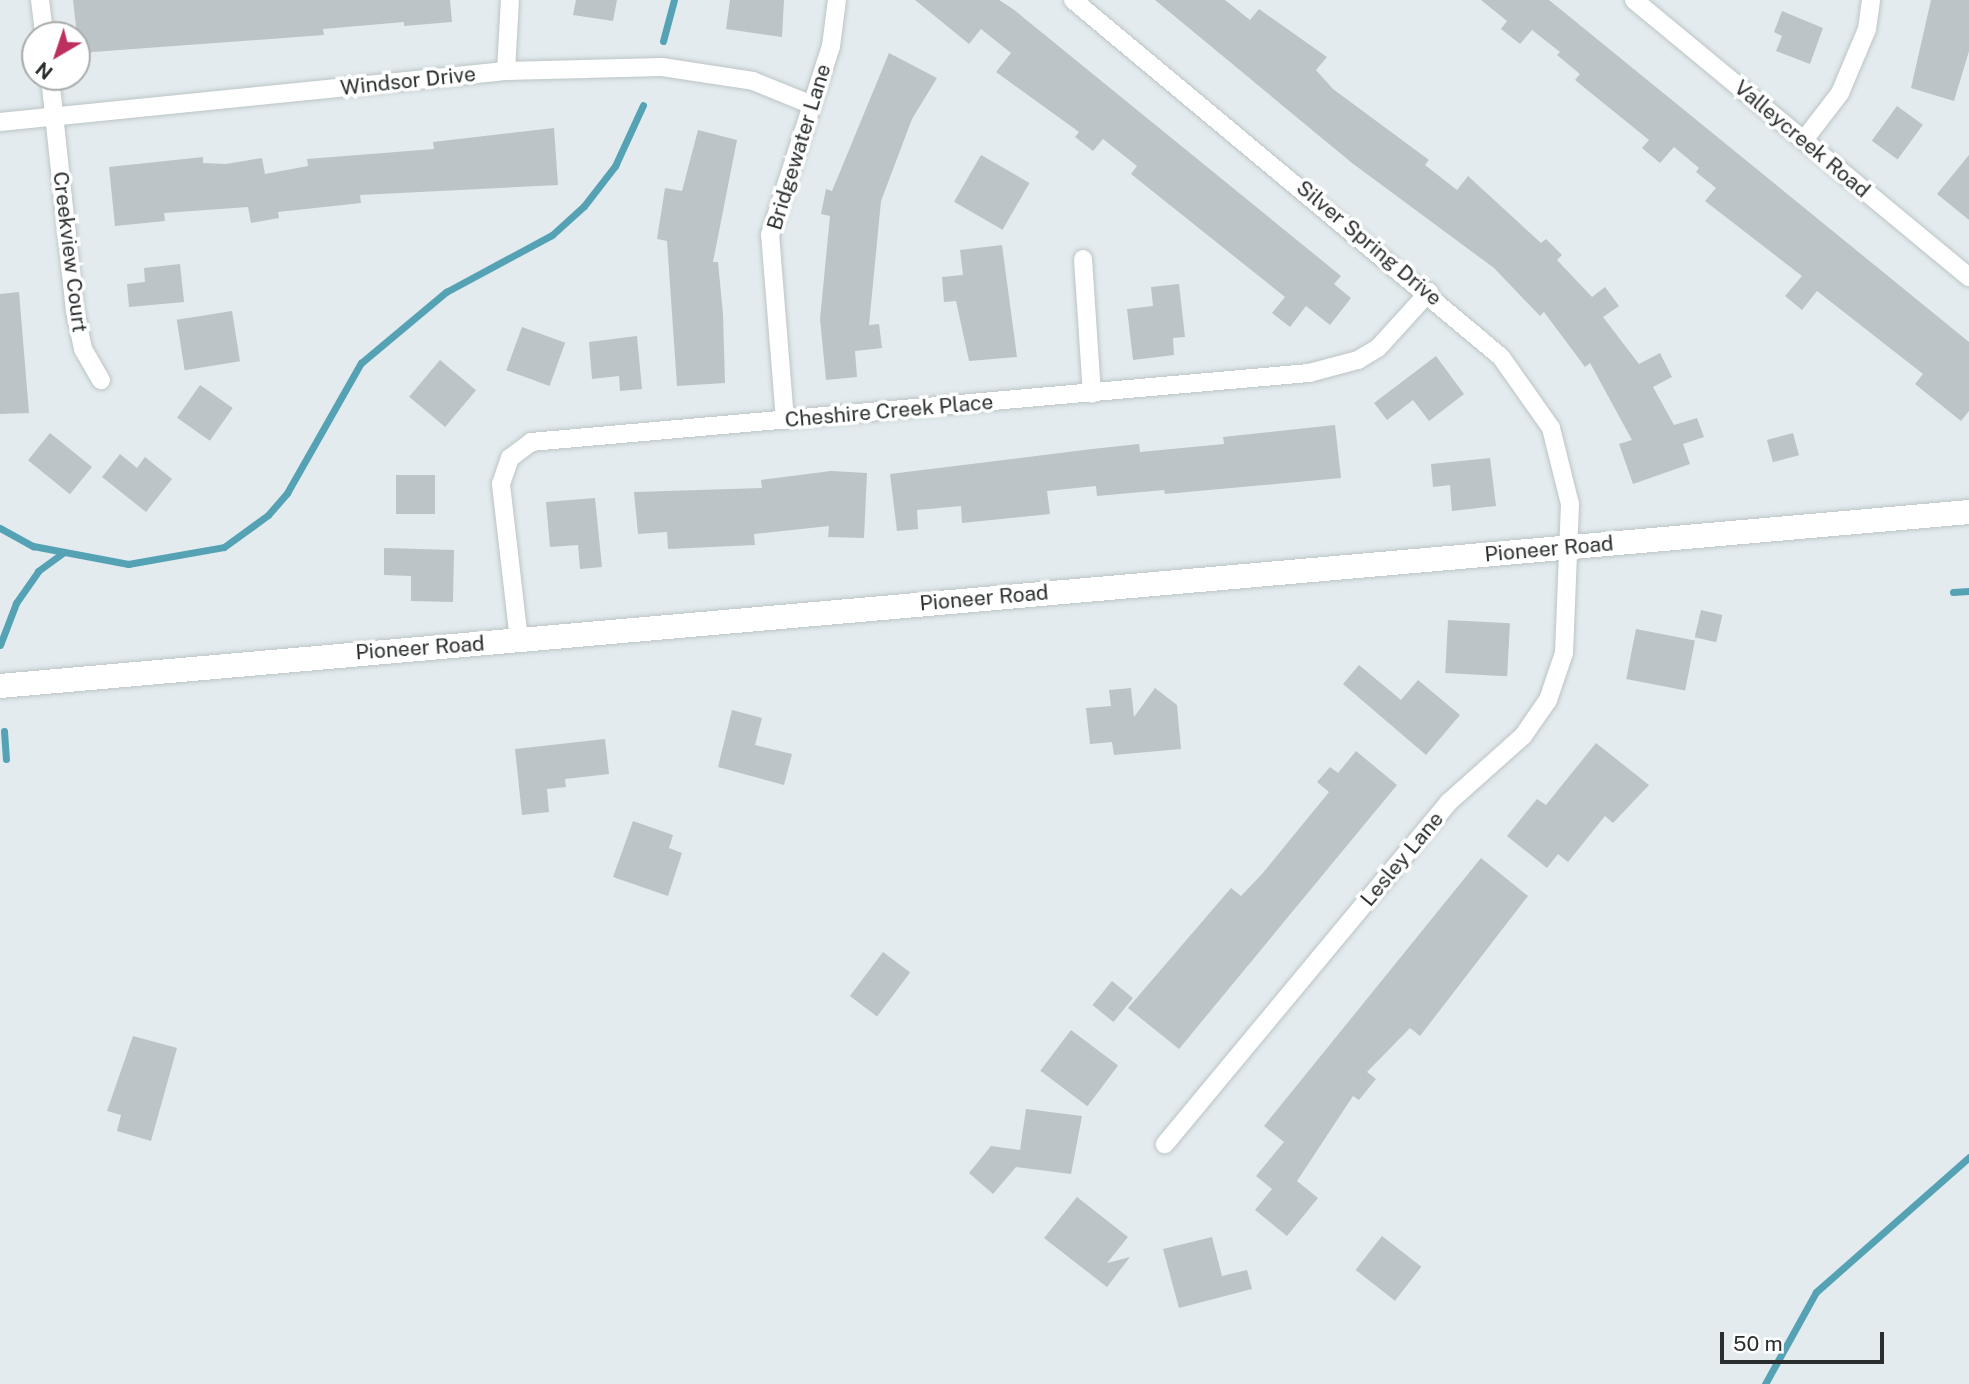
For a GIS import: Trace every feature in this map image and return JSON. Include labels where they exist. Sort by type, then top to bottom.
[{"type":"main road","name":"Pioneer Road","points":[[0,686],[1969,512]]},
{"type":"street","points":[[40,0],[42,21]]},
{"type":"street","points":[[506,71],[510,0]]},
{"type":"street","name":"Bridgewater Lane","points":[[785,421],[770,235],[831,46],[837,0]]},
{"type":"street","name":"Silver Spring Drive","points":[[1073,0],[1429,292],[1501,357],[1551,428],[1570,504],[1566,548]]},
{"type":"street","name":"Valleycreek Road","points":[[1634,0],[1969,277]]},
{"type":"street","points":[[1804,140],[1840,93],[1867,29],[1871,0]]},
{"type":"street","name":"Windsor Drive","points":[[0,122],[55,119],[506,71],[710,70],[812,105]]},
{"type":"street","name":"Creekview Court","points":[[52,91],[75,311],[83,349],[101,380]]},
{"type":"street","points":[[1083,259],[1092,394]]},
{"type":"street","name":"Cheshire Creek Place","points":[[519,640],[501,484],[519,447],[553,439],[1092,394],[1336,367],[1378,348],[1429,292]]},
{"type":"street","name":"Lesley Lane","points":[[1165,1144],[1449,802],[1523,736],[1548,700],[1564,653],[1566,548]]},
{"type":"building","points":[[73,0],[450,0],[452,22],[404,26],[404,22],[323,29],[324,35],[91,52],[91,21],[75,21]]},
{"type":"building","points":[[576,0],[617,0],[613,21],[573,15]]},
{"type":"building","points":[[730,0],[784,0],[782,37],[726,29]]},
{"type":"building","points":[[915,0],[999,0],[1013,9],[1341,276],[1334,284],[1351,298],[1330,325],[1306,306],[1290,327],[1272,313],[1285,297],[1131,174],[1137,166],[1103,139],[1093,151],[1075,137],[1079,132],[996,72],[1011,53],[981,29],[969,44]]},
{"type":"building","points":[[1155,0],[1225,0],[1250,20],[1259,9],[1327,57],[1316,70],[1333,89],[1429,160],[1425,165],[1457,190],[1468,176],[1541,243],[1546,239],[1562,255],[1557,260],[1592,297],[1605,287],[1619,306],[1603,317],[1639,364],[1660,353],[1672,377],[1653,387],[1674,425],[1697,418],[1704,437],[1683,444],[1690,464],[1633,484],[1619,444],[1632,440],[1590,363],[1585,367],[1544,312],[1540,316],[1494,268],[1352,163]]},
{"type":"building","points":[[1481,0],[1549,0],[1969,342],[1969,411],[1961,421],[1915,384],[1923,374],[1817,291],[1802,310],[1785,296],[1802,276],[1705,201],[1716,188],[1696,172],[1699,168],[1674,147],[1660,163],[1642,148],[1649,140],[1575,80],[1580,74],[1557,55],[1560,52],[1532,30],[1520,44],[1501,29],[1507,21]]},
{"type":"building","points":[[1931,0],[1969,0],[1969,51],[1954,101],[1911,88]]},
{"type":"building","points":[[1782,11],[1823,28],[1810,64],[1776,51],[1782,36],[1774,32]]},
{"type":"building","points":[[889,53],[937,78],[912,119],[881,201],[869,325],[879,324],[882,348],[855,351],[857,377],[826,380],[820,319],[830,216],[821,214],[826,189],[832,191]]},
{"type":"building","points":[[1897,106],[1923,125],[1898,160],[1872,141]]},
{"type":"building","points":[[554,128],[558,185],[360,195],[361,203],[278,212],[279,218],[251,223],[248,207],[164,213],[165,221],[115,226],[109,167],[203,157],[203,163],[226,164],[262,158],[265,174],[308,166],[307,159],[434,149],[433,142]]},
{"type":"building","points":[[698,130],[737,140],[713,262],[718,262],[725,383],[677,386],[667,241],[657,239],[665,188],[682,191]]},
{"type":"building","points":[[981,155],[1029,183],[1002,230],[954,202]]},
{"type":"building","points":[[1969,155],[1969,220],[1937,194]]},
{"type":"building","points":[[1002,245],[1017,357],[969,361],[956,301],[944,302],[942,277],[963,275],[960,250]]},
{"type":"building","points":[[180,264],[184,302],[129,307],[127,284],[145,282],[144,268]]},
{"type":"building","points":[[1179,284],[1185,337],[1173,338],[1174,355],[1133,360],[1127,309],[1153,306],[1151,287]]},
{"type":"building","points":[[19,292],[29,413],[0,414],[0,294]]},
{"type":"building","points":[[232,311],[240,361],[185,370],[177,320]]},
{"type":"building","points":[[522,327],[565,343],[549,386],[506,370]]},
{"type":"building","points":[[637,336],[642,389],[620,391],[619,376],[592,379],[589,342]]},
{"type":"building","points":[[1436,356],[1464,394],[1429,421],[1413,400],[1387,420],[1374,403]]},
{"type":"building","points":[[440,360],[476,390],[445,427],[409,397]]},
{"type":"building","points":[[200,385],[233,408],[210,441],[177,418]]},
{"type":"building","points":[[1335,425],[1341,478],[1165,494],[1164,490],[1097,496],[1096,486],[1047,491],[1050,514],[962,523],[961,506],[917,510],[918,529],[897,531],[890,474],[1139,444],[1140,452],[1224,444],[1223,437]]},
{"type":"building","points":[[50,433],[92,467],[70,494],[28,460]]},
{"type":"building","points":[[1793,433],[1799,455],[1773,462],[1767,440]]},
{"type":"building","points":[[120,454],[137,468],[145,457],[172,479],[146,512],[102,477]]},
{"type":"building","points":[[1490,458],[1496,506],[1452,511],[1450,485],[1433,487],[1431,464]]},
{"type":"building","points":[[831,471],[867,473],[864,538],[828,537],[829,526],[754,534],[755,545],[668,549],[667,532],[638,534],[634,492],[762,488],[761,480]]},
{"type":"building","points":[[396,475],[435,475],[435,514],[396,514]]},
{"type":"building","points":[[595,498],[602,567],[580,569],[578,545],[550,547],[546,502]]},
{"type":"building","points":[[384,548],[454,550],[453,602],[411,601],[411,576],[384,575]]},
{"type":"building","points":[[1701,610],[1722,615],[1716,642],[1695,637]]},
{"type":"building","points":[[1448,620],[1510,623],[1507,676],[1445,673]]},
{"type":"building","points":[[1636,629],[1695,640],[1685,691],[1626,679]]},
{"type":"building","points":[[1359,665],[1401,700],[1418,680],[1460,715],[1426,755],[1343,684]]},
{"type":"building","points":[[1131,688],[1134,717],[1155,688],[1177,705],[1181,749],[1114,755],[1112,742],[1090,744],[1086,708],[1111,706],[1109,690]]},
{"type":"building","points":[[732,710],[762,718],[755,745],[792,754],[784,785],[718,767]]},
{"type":"building","points":[[605,739],[609,774],[565,779],[566,787],[547,789],[549,812],[522,815],[515,749]]},
{"type":"building","points":[[1596,743],[1649,785],[1613,823],[1605,816],[1568,862],[1558,854],[1547,868],[1507,836],[1537,799],[1546,805]]},
{"type":"building","points":[[1356,751],[1397,785],[1179,1049],[1128,1008],[1231,888],[1241,896],[1262,874],[1329,792],[1317,782],[1330,767],[1338,773]]},
{"type":"building","points":[[633,821],[673,835],[669,848],[682,853],[668,896],[613,877]]},
{"type":"building","points":[[1481,858],[1528,896],[1420,1036],[1410,1028],[1367,1072],[1376,1079],[1359,1100],[1353,1096],[1297,1181],[1318,1198],[1287,1236],[1255,1210],[1272,1189],[1256,1176],[1284,1142],[1264,1126]]},
{"type":"building","points":[[883,952],[910,972],[877,1016],[850,996]]},
{"type":"building","points":[[1112,981],[1133,998],[1113,1022],[1092,1005]]},
{"type":"building","points":[[1071,1030],[1118,1066],[1087,1106],[1040,1071]]},
{"type":"building","points":[[133,1036],[177,1048],[151,1141],[117,1131],[121,1115],[107,1111]]},
{"type":"building","points":[[1026,1109],[1082,1116],[1071,1174],[1016,1167],[993,1194],[969,1173],[991,1146],[1020,1150]]},
{"type":"building","points":[[1077,1197],[1128,1237],[1107,1263],[1130,1257],[1107,1287],[1044,1238]]},
{"type":"building","points":[[1382,1236],[1421,1267],[1395,1301],[1356,1270]]},
{"type":"building","points":[[1212,1237],[1222,1276],[1247,1270],[1252,1289],[1179,1308],[1163,1249]]},
{"type":"waterway","points":[[663,41],[674,0]]},
{"type":"waterway","points":[[0,528],[33,546],[128,564],[224,547],[268,515],[287,493],[361,363],[446,292],[552,235],[584,206],[615,166],[643,105]]},
{"type":"waterway","points":[[0,645],[16,603],[38,571],[63,553]]},
{"type":"waterway","points":[[1953,592],[1969,591]]},
{"type":"waterway","points":[[4,731],[6,759]]},
{"type":"waterway","points":[[1765,1384],[1816,1292],[1969,1157]]}]
